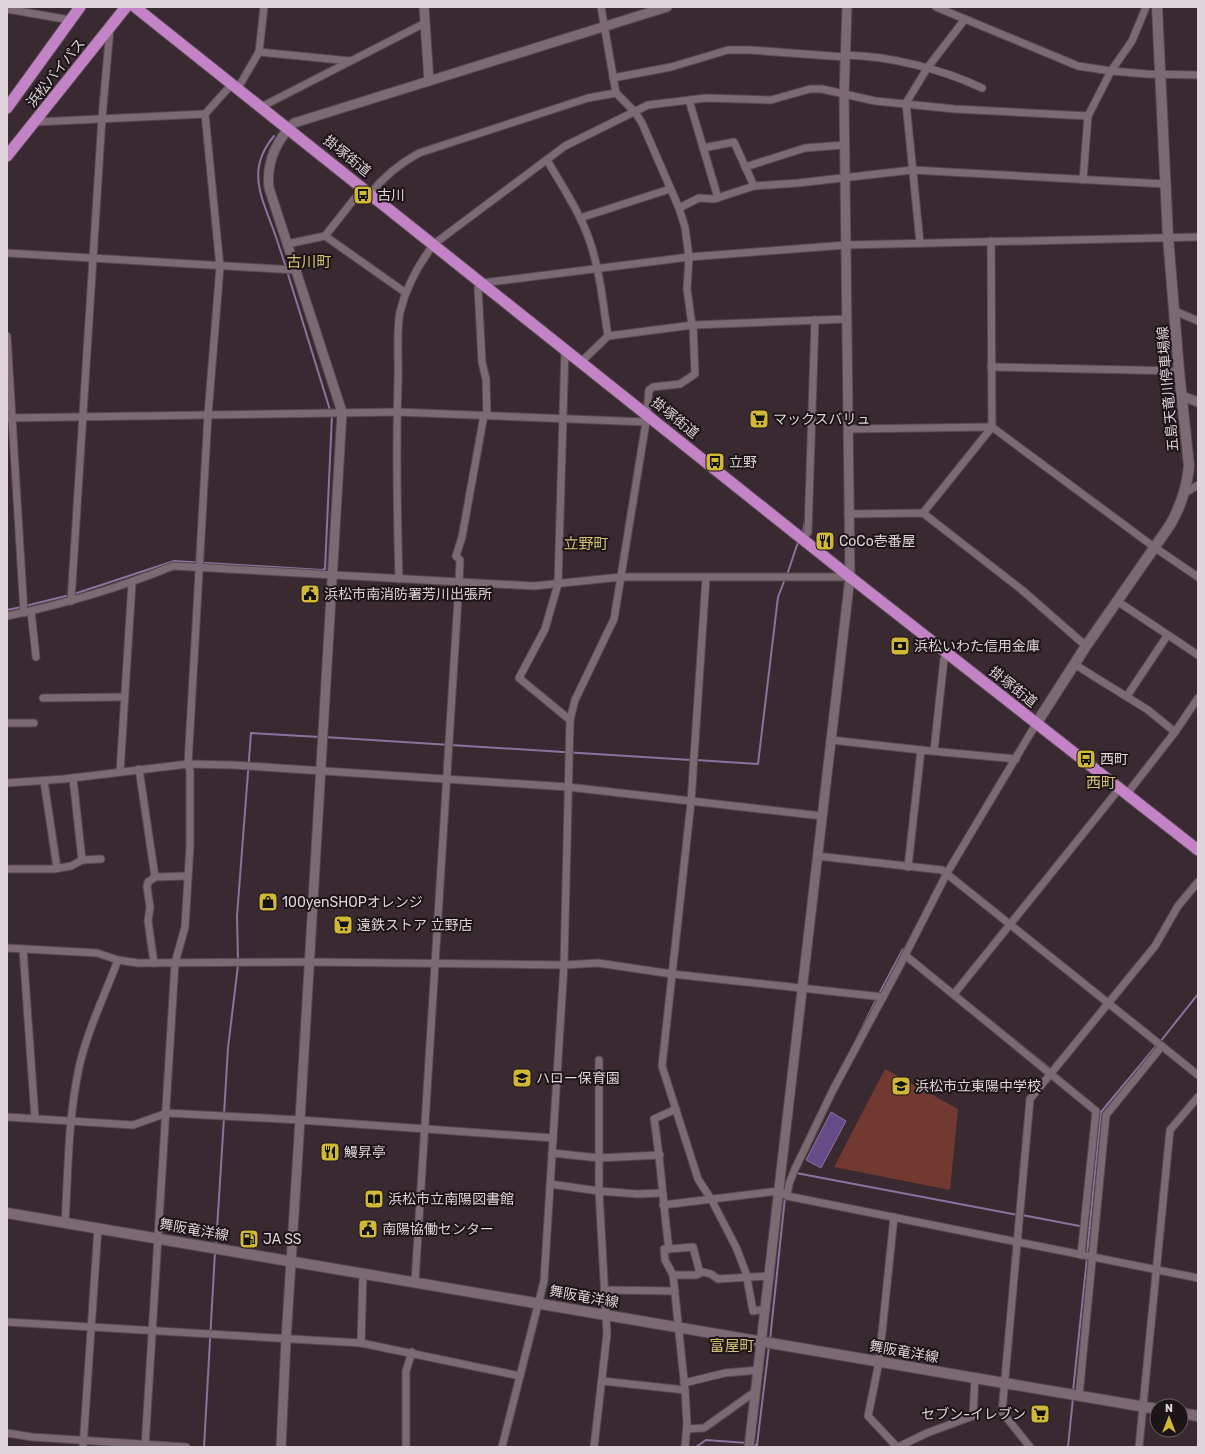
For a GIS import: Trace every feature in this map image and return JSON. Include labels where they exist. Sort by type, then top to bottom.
[{"type":"highway","name":"浜松バイパス","points":[[7,108],[80,7]]},
{"type":"highway","name":"浜松バイパス","points":[[7,156],[36,122],[126,7]]},
{"type":"highway","name":"掛塚街道","points":[[135,7],[565,349],[646,418],[1198,850]]},
{"type":"main road","name":"五島天竜川停車場線","points":[[1036,724],[1086,646],[1170,525],[1185,493],[1189,466],[1179,371],[1168,237],[1157,7]]},
{"type":"main road","name":"舞阪竜洋線","points":[[7,1213],[1149,1408]]},
{"type":"street","points":[[36,122],[205,114],[235,86],[258,52],[264,7]]},
{"type":"street","points":[[424,7],[429,81]]},
{"type":"street","points":[[502,1447],[537,1303],[544,1281],[564,965],[570,720],[575,700],[614,619],[646,418],[649,390],[653,387],[680,384],[695,374],[692,325],[687,289],[689,257],[685,227],[679,208],[642,123],[616,93],[601,7]]},
{"type":"street","points":[[281,1447],[286,1340],[342,412],[269,188],[268,170],[271,154],[288,129],[294,123],[667,7]]},
{"type":"street","points":[[749,1447],[850,577],[848,514],[846,178],[844,95],[847,7]]},
{"type":"street","points":[[936,7],[1078,66],[1147,74],[1161,73],[1198,75]]},
{"type":"street","points":[[1083,180],[1088,116],[1112,71],[1132,41],[1146,7]]},
{"type":"street","points":[[7,9],[70,20]]},
{"type":"street","points":[[920,243],[906,103],[928,67],[965,19]]},
{"type":"street","points":[[261,107],[425,23]]},
{"type":"street","points":[[71,601],[81,417],[102,118],[110,29]]},
{"type":"street","points":[[613,78],[671,67],[728,50],[750,50],[860,56],[928,67],[982,88]]},
{"type":"street","points":[[258,52],[350,61]]},
{"type":"street","points":[[399,579],[396,491],[397,412],[400,313],[406,293],[419,264],[434,244],[565,146],[648,105],[689,100],[771,100],[810,89],[822,89],[875,101],[955,109],[1088,116]]},
{"type":"street","points":[[287,244],[324,236],[366,191],[395,168],[419,153],[588,98],[616,93]]},
{"type":"street","points":[[689,100],[718,198]]},
{"type":"street","points":[[145,1446],[176,963],[185,927],[190,808],[190,771],[188,764],[208,415],[220,267],[205,114]]},
{"type":"street","points":[[702,148],[734,142],[754,186]]},
{"type":"street","points":[[745,167],[805,148],[845,145]]},
{"type":"street","points":[[547,160],[580,218],[589,240],[597,268],[608,336]]},
{"type":"street","points":[[679,208],[699,198],[718,198],[754,186],[846,178],[912,170],[1165,184]]},
{"type":"street","points":[[580,218],[670,190]]},
{"type":"street","points":[[324,236],[406,293]]},
{"type":"street","points":[[415,1282],[459,583],[460,560],[456,556],[467,516],[486,415],[486,379],[482,362],[478,288],[482,283],[689,257],[846,245],[1198,237]]},
{"type":"street","points":[[923,513],[992,427],[992,241]]},
{"type":"street","points":[[7,253],[220,267],[295,270]]},
{"type":"street","points":[[1175,311],[1198,320]]},
{"type":"street","points":[[581,362],[608,336],[692,325],[847,319]]},
{"type":"street","points":[[801,538],[808,532],[815,320]]},
{"type":"street","points":[[7,336],[10,418],[28,612],[36,657]]},
{"type":"street","points":[[565,349],[558,584],[544,629],[519,678],[570,720]]},
{"type":"street","points":[[991,367],[1179,371]]},
{"type":"street","points":[[1182,396],[1198,402]]},
{"type":"street","points":[[10,418],[397,412],[562,418],[646,418]]},
{"type":"street","points":[[848,429],[992,427],[1154,547],[1198,577]]},
{"type":"street","points":[[1185,493],[1198,485]]},
{"type":"street","points":[[848,514],[923,513],[1022,590],[1086,646]]},
{"type":"street","points":[[7,616],[71,601],[132,583],[174,566],[200,565],[459,583],[534,586],[620,577],[850,577]]},
{"type":"street","points":[[706,578],[691,802],[662,1066],[698,1179],[711,1198],[736,1247],[746,1276],[753,1310],[766,1309]]},
{"type":"street","points":[[120,772],[132,583]]},
{"type":"street","points":[[1117,601],[1167,636],[1198,655]]},
{"type":"street","points":[[1127,696],[1167,636]]},
{"type":"street","points":[[934,751],[944,659],[948,654]]},
{"type":"street","points":[[1074,664],[1148,710],[1175,732]]},
{"type":"street","points":[[43,698],[124,697]]},
{"type":"street","points":[[954,994],[1175,732],[1198,699]]},
{"type":"street","points":[[7,722],[34,724]]},
{"type":"street","points":[[788,1196],[789,1184],[794,1171],[833,1090],[947,873],[1036,724]]},
{"type":"street","points":[[830,740],[1016,759]]},
{"type":"street","points":[[908,867],[921,750]]},
{"type":"street","points":[[7,783],[73,778],[139,768],[188,764],[446,778],[568,787],[822,816]]},
{"type":"street","points":[[139,768],[155,877]]},
{"type":"street","points":[[73,778],[82,860]]},
{"type":"street","points":[[44,781],[57,868]]},
{"type":"street","points":[[817,856],[942,870],[1198,1075]]},
{"type":"street","points":[[10,869],[57,868],[71,866],[82,860],[101,859]]},
{"type":"street","points":[[154,963],[148,921],[150,907],[148,882],[155,877],[187,876]]},
{"type":"street","points":[[1030,1447],[1002,1412],[1030,1099],[1156,946],[1178,906],[1198,882]]},
{"type":"street","points":[[7,948],[97,953],[118,960],[154,963],[309,962],[564,965],[598,963],[672,974],[883,997]]},
{"type":"street","points":[[24,949],[35,1118]]},
{"type":"street","points":[[905,955],[1096,1111],[1081,1254]]},
{"type":"street","points":[[65,1223],[72,1120],[77,1077],[83,1053],[118,960]]},
{"type":"street","points":[[1080,1396],[1106,1115],[1160,1044]]},
{"type":"street","points":[[594,1447],[607,1334],[599,1191],[599,1060]]},
{"type":"street","points":[[1139,1447],[1170,1130],[1198,1097]]},
{"type":"street","points":[[669,1249],[663,1205],[660,1155],[654,1119],[676,1109]]},
{"type":"street","points":[[7,1117],[133,1125],[167,1113],[300,1120],[553,1138]]},
{"type":"street","points":[[552,1153],[599,1158],[626,1158],[660,1155]]},
{"type":"street","points":[[550,1184],[599,1191],[637,1194],[662,1193]]},
{"type":"street","points":[[663,1205],[779,1191],[788,1196],[1198,1278]]},
{"type":"street","points":[[894,1216],[879,1362],[868,1416],[897,1447],[927,1433],[973,1416],[975,1378]]},
{"type":"street","points":[[84,1444],[98,1228]]},
{"type":"street","points":[[685,1447],[687,1429],[685,1387],[675,1292],[673,1275],[665,1260],[664,1249],[694,1247],[700,1273]]},
{"type":"street","points":[[361,1343],[363,1273]]},
{"type":"street","points":[[673,1275],[696,1275],[700,1273],[711,1274],[718,1279],[746,1276],[770,1276]]},
{"type":"street","points":[[604,1290],[675,1292]]},
{"type":"street","points":[[7,1322],[91,1328],[153,1329],[286,1340],[361,1343],[412,1352],[520,1376]]},
{"type":"street","points":[[406,1447],[406,1371],[412,1352]]},
{"type":"street","points":[[602,1381],[685,1387],[726,1373],[759,1370]]},
{"type":"street","points":[[687,1429],[704,1428],[756,1390]]},
{"type":"street","points":[[7,1433],[84,1444],[186,1447]]},
{"type":"shaded area","points":[[885,1069],[958,1109],[950,1190],[834,1167]]},
{"type":"shaded area","points":[[831,1112],[846,1121],[821,1168],[806,1160]]},
{"type":"waterway","points":[[274,136],[266,147],[261,158],[258,180],[263,202],[286,267]]},
{"type":"waterway","points":[[287,271],[330,410]]},
{"type":"waterway","points":[[74,594],[174,561],[325,569],[332,415]]},
{"type":"waterway","points":[[803,533],[805,521]]},
{"type":"waterway","points":[[787,575],[799,539]]},
{"type":"waterway","points":[[696,760],[758,764],[778,597],[785,579]]},
{"type":"waterway","points":[[25,606],[70,595]]},
{"type":"waterway","points":[[7,610],[21,607]]},
{"type":"waterway","points":[[238,960],[237,916],[251,733],[320,737]]},
{"type":"waterway","points":[[324,737],[691,760]]},
{"type":"waterway","points":[[879,994],[903,949],[906,951]]},
{"type":"waterway","points":[[224,1114],[228,1048],[238,965]]},
{"type":"waterway","points":[[1160,1042],[1198,994]]},
{"type":"waterway","points":[[853,1046],[877,998]]},
{"type":"waterway","points":[[977,1010],[1052,1070]]},
{"type":"waterway","points":[[1087,1254],[1101,1112],[1157,1045]]},
{"type":"waterway","points":[[216,1245],[224,1118]]},
{"type":"waterway","points":[[796,1173],[1018,1215]]},
{"type":"waterway","points":[[770,1340],[785,1197]]},
{"type":"waterway","points":[[1022,1215],[1090,1228]]},
{"type":"waterway","points":[[204,1447],[215,1252]]},
{"type":"waterway","points":[[1073,1391],[1087,1258]]},
{"type":"waterway","points":[[751,1444],[757,1445],[769,1346]]},
{"type":"waterway","points":[[1068,1447],[1073,1398]]},
{"type":"waterway","points":[[696,1447],[706,1440],[747,1443]]},
{"type":"place","name":"古川","points":[[363,195]]},
{"type":"place","name":"マックスバリュ","points":[[759,419]]},
{"type":"place","name":"立野","points":[[715,462]]},
{"type":"place","name":"CoCo壱番屋","points":[[825,541]]},
{"type":"place","name":"浜松市南消防署芳川出張所","points":[[310,594]]},
{"type":"place","name":"浜松いわた信用金庫","points":[[900,646]]},
{"type":"place","name":"西町","points":[[1086,759]]},
{"type":"place","name":"100yenSHOPオレンジ","points":[[268,902]]},
{"type":"place","name":"遠鉄ストア 立野店","points":[[343,925]]},
{"type":"place","name":"ハロー保育園","points":[[522,1078]]},
{"type":"place","name":"浜松市立東陽中学校","points":[[901,1086]]},
{"type":"place","name":"鰻昇亭","points":[[330,1152]]},
{"type":"place","name":"浜松市立南陽図書館","points":[[374,1199]]},
{"type":"place","name":"南陽協働センター","points":[[368,1229]]},
{"type":"place","name":"JA SS","points":[[249,1239]]},
{"type":"place","name":"セブン-イレブン","points":[[1040,1414]]},
{"type":"district","name":"古川町","points":[[309,262]]},
{"type":"district","name":"立野町","points":[[586,544]]},
{"type":"district","name":"西町","points":[[1101,783]]},
{"type":"district","name":"富屋町","points":[[732,1346]]}]
